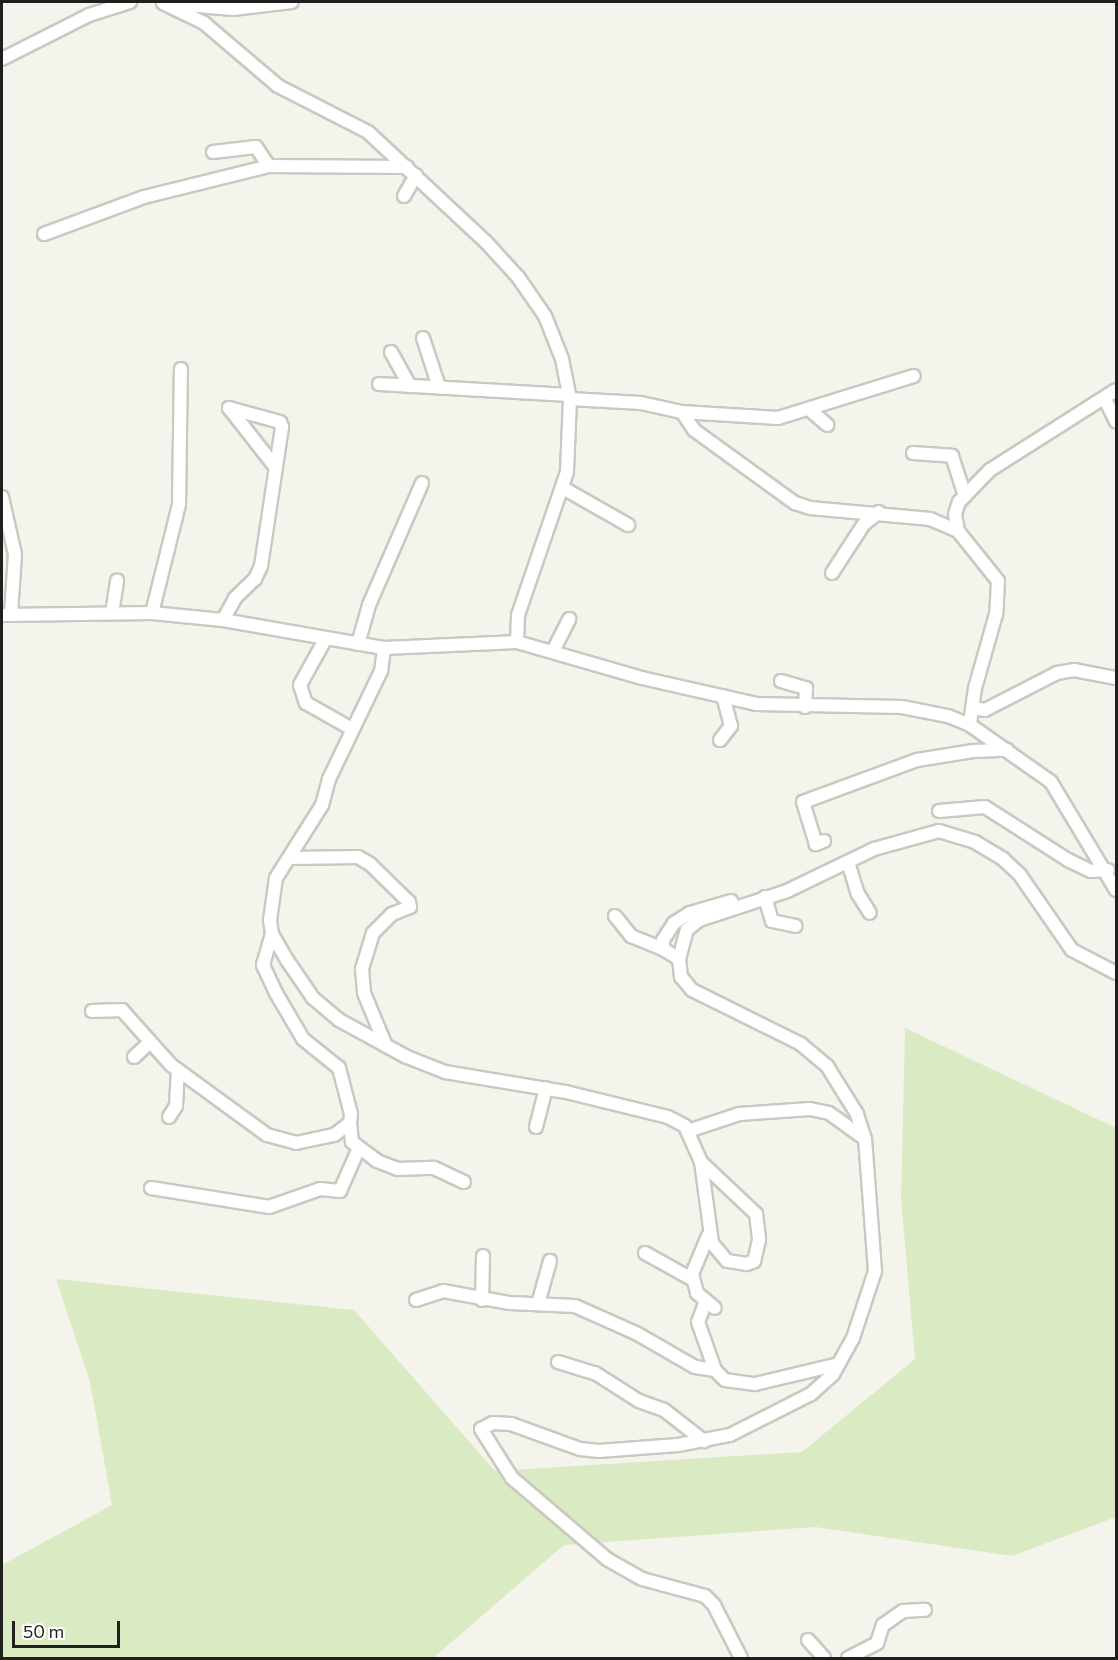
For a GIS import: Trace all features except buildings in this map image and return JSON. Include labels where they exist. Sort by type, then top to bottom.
[{"type":"street","points":[[2,59],[89,15],[130,2]]},
{"type":"street","points":[[160,2],[210,8],[292,2]]},
{"type":"street","points":[[160,2],[204,23],[262,76],[368,132],[486,242],[532,296],[555,337],[569,397],[568,460],[563,488],[518,615],[517,642]]},
{"type":"street","points":[[204,23],[210,8]]},
{"type":"street","points":[[213,152],[256,147],[269,166]]},
{"type":"street","points":[[44,234],[144,197],[269,166],[412,171]]},
{"type":"street","points":[[404,195],[412,171]]},
{"type":"street","points":[[423,338],[439,387]]},
{"type":"street","points":[[391,352],[410,386]]},
{"type":"street","points":[[152,613],[178,505],[181,369]]},
{"type":"street","points":[[379,384],[640,403],[682,412],[720,412],[764,420],[810,410],[914,376]]},
{"type":"street","points":[[958,531],[956,513],[964,496],[990,470],[1116,390]]},
{"type":"street","points":[[1105,399],[1116,422]]},
{"type":"street","points":[[224,620],[235,598],[255,579],[261,566],[276,468],[280,422],[229,408],[276,468]]},
{"type":"street","points":[[810,410],[827,425]]},
{"type":"street","points":[[682,412],[694,429],[795,503],[810,508],[879,512],[930,519],[958,531],[998,581],[996,614],[970,724]]},
{"type":"street","points":[[913,453],[952,456],[964,496]]},
{"type":"street","points":[[358,644],[369,605],[422,483]]},
{"type":"street","points":[[563,488],[628,525]]},
{"type":"street","points":[[2,497],[15,554],[6,615],[152,613],[224,620],[384,648],[517,642],[642,678],[756,704],[805,707],[902,707],[970,724],[1051,782],[1063,796],[1113,879]]},
{"type":"street","points":[[832,573],[864,524],[879,512]]},
{"type":"street","points":[[112,613],[117,580]]},
{"type":"street","points":[[553,651],[568,619]]},
{"type":"street","points":[[326,638],[300,685],[306,703],[352,729]]},
{"type":"street","points":[[384,648],[381,671],[329,780],[322,805],[276,878],[271,901],[272,934],[263,965],[303,1039],[339,1068],[352,1142],[358,1150],[398,1169],[434,1168],[464,1182]]},
{"type":"street","points":[[972,708],[985,710],[1057,673],[1074,670],[1116,678]]},
{"type":"street","points":[[781,681],[806,688],[805,707]]},
{"type":"street","points":[[720,740],[731,726],[723,696]]},
{"type":"street","points":[[824,841],[816,844],[803,802],[821,793],[917,760],[973,751],[1008,750]]},
{"type":"street","points":[[939,810],[985,807],[1068,860],[1113,879]]},
{"type":"street","points":[[741,1659],[714,1605],[705,1596],[642,1579],[607,1560],[512,1478],[486,1443],[481,1429],[493,1423],[511,1424],[580,1449],[598,1451],[704,1441],[730,1435],[811,1394],[839,1364],[867,1303],[875,1271],[866,1139],[847,1092],[827,1066],[801,1044],[692,990],[681,977],[679,960],[687,930],[699,920],[787,891],[848,862],[924,833],[939,831],[975,842],[993,851],[1020,875],[1072,950],[1116,973]]},
{"type":"street","points":[[289,858],[358,857],[370,864],[409,902],[410,908],[392,914],[373,933],[362,969],[364,993],[386,1046]]},
{"type":"street","points":[[848,862],[858,894],[870,913]]},
{"type":"street","points":[[663,949],[663,940],[674,923],[690,912],[778,884],[787,891]]},
{"type":"street","points":[[765,897],[772,921],[795,926]]},
{"type":"street","points":[[615,916],[631,936],[663,949],[679,960]]},
{"type":"street","points":[[272,934],[314,998],[360,1034],[445,1072],[546,1088],[668,1117],[688,1131],[701,1162],[708,1236],[727,1261],[747,1264],[758,1253],[756,1214],[701,1162]]},
{"type":"street","points":[[92,1011],[122,1010],[148,1044],[178,1070],[267,1135],[283,1142],[334,1135],[350,1123]]},
{"type":"street","points":[[134,1057],[148,1044]]},
{"type":"street","points":[[169,1117],[176,1106],[178,1070]]},
{"type":"street","points":[[536,1127],[546,1088]]},
{"type":"street","points":[[688,1131],[739,1114],[810,1109],[829,1113],[866,1139]]},
{"type":"street","points":[[151,1188],[269,1207],[320,1189],[340,1191],[358,1150]]},
{"type":"street","points":[[708,1236],[694,1263],[692,1279],[698,1293],[711,1305],[698,1322],[715,1370],[725,1380],[755,1384],[839,1364]]},
{"type":"street","points":[[645,1253],[692,1279]]},
{"type":"street","points":[[482,1300],[483,1256]]},
{"type":"street","points":[[538,1304],[550,1261]]},
{"type":"street","points":[[416,1300],[443,1291],[482,1300],[583,1308],[695,1367],[715,1370]]},
{"type":"street","points":[[558,1362],[595,1373],[639,1401],[664,1410],[704,1441]]},
{"type":"street","points":[[848,1659],[877,1643],[883,1625],[903,1611],[925,1610]]},
{"type":"street","points":[[808,1640],[824,1659]]},
{"type":"green space","points":[[905,1028],[1116,1128],[1116,1517],[1012,1556],[815,1527],[564,1545],[433,1658],[2,1658],[2,1565],[112,1505],[90,1382],[56,1279],[354,1310],[495,1471],[802,1452],[915,1359],[901,1199]]}]
